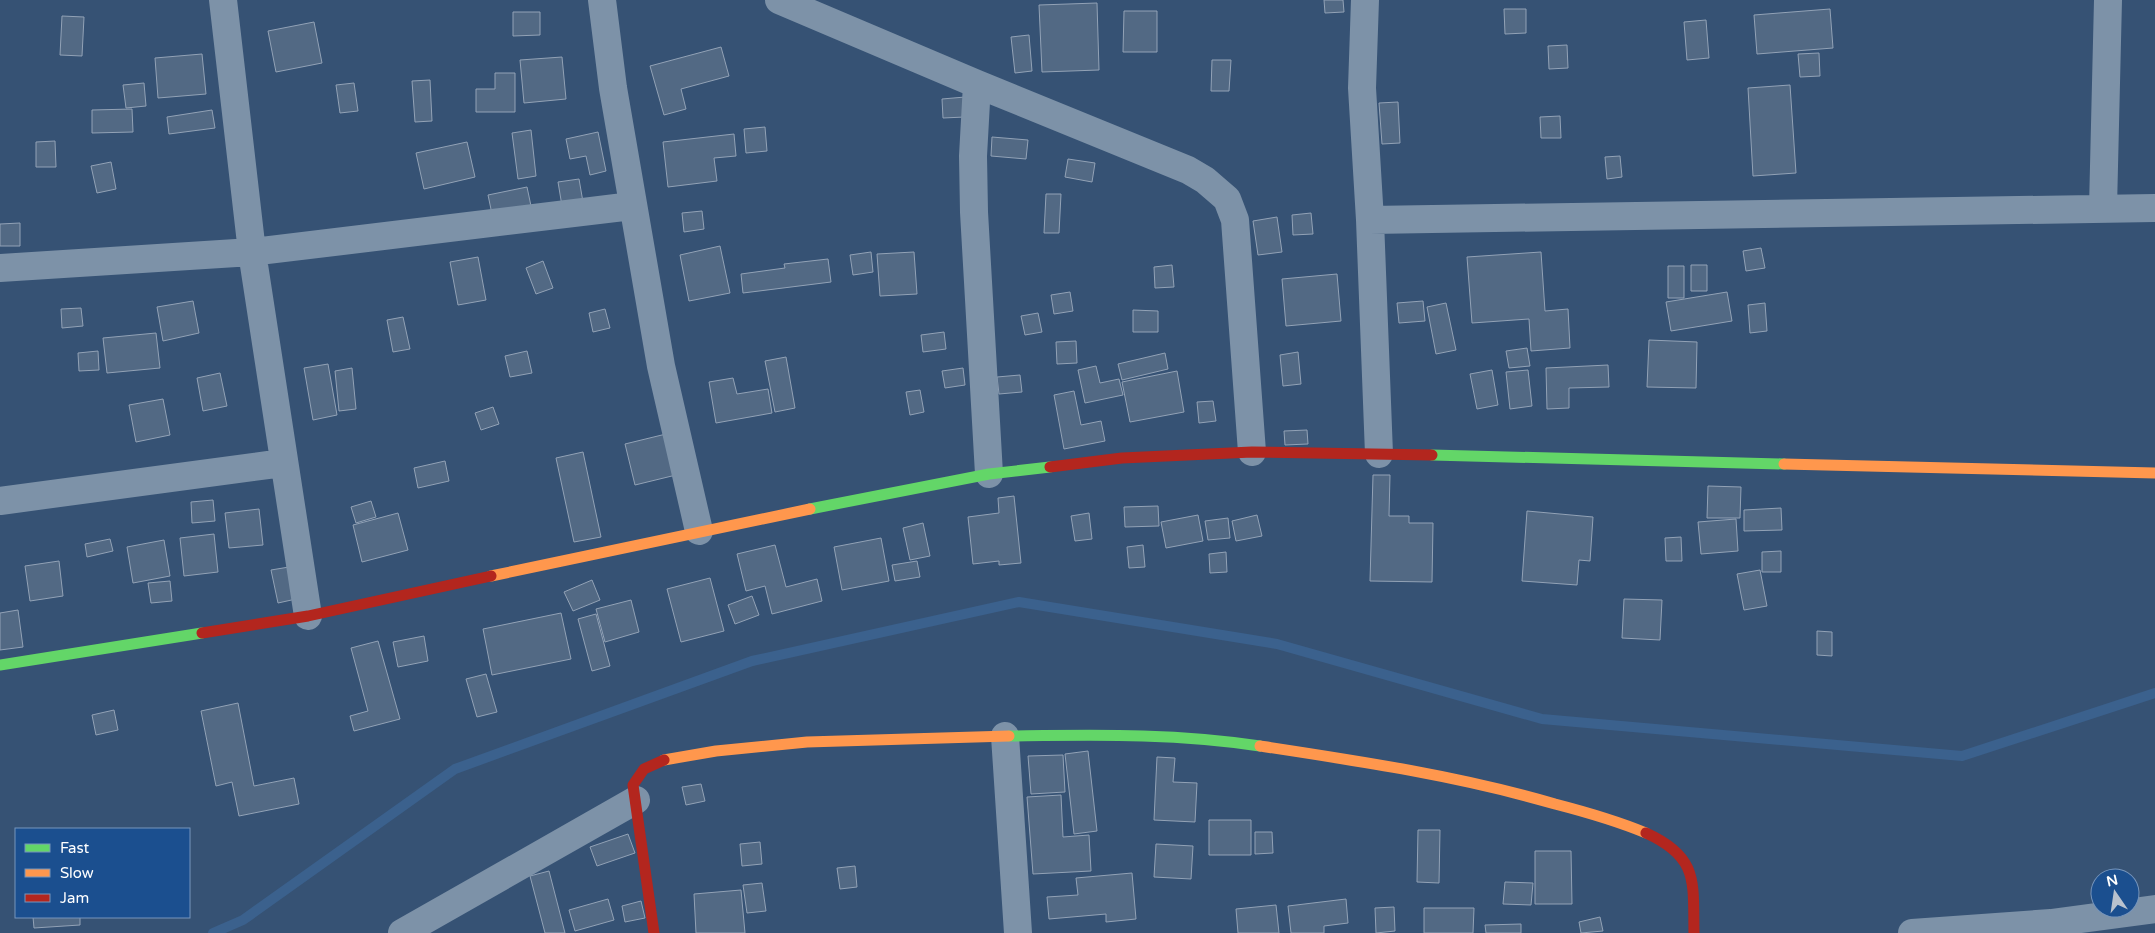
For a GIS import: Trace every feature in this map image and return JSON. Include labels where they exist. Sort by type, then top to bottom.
[{"type":"street","points":[[223,0],[252,252],[308,616]]},
{"type":"street","points":[[602,0],[613,88],[632,206],[661,366],[699,532]]},
{"type":"street","points":[[779,0],[977,84],[1188,170],[1205,180],[1227,200],[1235,220],[1252,452]]},
{"type":"street","points":[[1364,0],[1362,88],[1370,220],[1379,454]]},
{"type":"street","points":[[2103,208],[2108,0]]},
{"type":"street","points":[[977,84],[973,156],[974,212],[989,474]]},
{"type":"street","points":[[0,268],[252,252],[632,206]]},
{"type":"street","points":[[1370,220],[2155,208]]},
{"type":"street","points":[[0,666],[308,616],[699,532],[989,474],[1122,458],[1252,452],[2155,473]]},
{"type":"street","points":[[0,501],[284,463]]},
{"type":"street","points":[[654,933],[633,785],[638,774],[648,766],[664,760],[718,750],[811,741],[934,736],[1128,735],[1174,736],[1400,769],[1474,783],[1564,805],[1636,829],[1660,840],[1682,857],[1692,876],[1694,933]]},
{"type":"street","points":[[1004,736],[1018,933]]},
{"type":"street","points":[[402,933],[636,800]]},
{"type":"street","points":[[1912,933],[2051,923],[2155,908]]},
{"type":"building","points":[[1324,0],[1343,0],[1344,12],[1325,13]]},
{"type":"building","points":[[1097,3],[1099,70],[1042,72],[1039,5]]},
{"type":"building","points":[[1504,9],[1526,9],[1526,33],[1505,34]]},
{"type":"building","points":[[1830,9],[1833,48],[1757,54],[1754,15]]},
{"type":"building","points":[[1124,11],[1157,11],[1157,52],[1123,52]]},
{"type":"building","points":[[513,12],[540,12],[540,35],[513,36]]},
{"type":"building","points":[[62,16],[84,17],[82,56],[60,55]]},
{"type":"building","points":[[1706,20],[1709,58],[1687,60],[1684,22]]},
{"type":"building","points":[[314,22],[322,63],[276,72],[268,31]]},
{"type":"building","points":[[1029,35],[1032,71],[1015,73],[1011,37]]},
{"type":"building","points":[[1567,45],[1568,68],[1549,69],[1548,46]]},
{"type":"building","points":[[721,47],[729,76],[681,89],[686,109],[664,115],[650,66]]},
{"type":"building","points":[[1819,53],[1820,76],[1800,77],[1798,54]]},
{"type":"building","points":[[202,54],[206,94],[158,98],[155,58]]},
{"type":"building","points":[[562,57],[566,99],[524,103],[520,60]]},
{"type":"building","points":[[1212,60],[1231,60],[1229,91],[1211,91]]},
{"type":"building","points":[[495,73],[515,73],[515,112],[476,112],[476,89],[495,89]]},
{"type":"building","points":[[430,80],[432,121],[415,122],[412,81]]},
{"type":"building","points":[[144,83],[146,106],[126,108],[123,85]]},
{"type":"building","points":[[354,83],[358,111],[340,113],[336,85]]},
{"type":"building","points":[[1790,85],[1796,173],[1753,176],[1748,88]]},
{"type":"building","points":[[965,97],[965,117],[943,118],[942,99]]},
{"type":"building","points":[[1398,102],[1400,143],[1382,144],[1379,103]]},
{"type":"building","points":[[132,109],[133,132],[92,133],[92,110]]},
{"type":"building","points":[[212,110],[215,128],[169,134],[167,117]]},
{"type":"building","points":[[1560,116],[1561,138],[1541,138],[1540,117]]},
{"type":"building","points":[[765,127],[767,151],[746,153],[744,129]]},
{"type":"building","points":[[531,130],[536,176],[518,179],[512,133]]},
{"type":"building","points":[[598,132],[606,171],[590,175],[586,156],[570,159],[566,139]]},
{"type":"building","points":[[734,134],[736,156],[714,158],[717,181],[668,187],[663,142]]},
{"type":"building","points":[[992,137],[1028,140],[1026,159],[991,156]]},
{"type":"building","points":[[55,141],[56,167],[36,167],[36,142]]},
{"type":"building","points":[[467,142],[475,177],[424,189],[416,153]]},
{"type":"building","points":[[1620,156],[1622,177],[1607,179],[1605,157]]},
{"type":"building","points":[[1068,159],[1095,163],[1092,182],[1065,177]]},
{"type":"building","points":[[111,162],[116,189],[97,193],[91,166]]},
{"type":"building","points":[[579,179],[583,202],[562,206],[558,182]]},
{"type":"building","points":[[527,187],[531,206],[492,214],[488,195]]},
{"type":"building","points":[[1046,194],[1061,194],[1059,233],[1044,233]]},
{"type":"building","points":[[702,211],[704,229],[684,232],[682,213]]},
{"type":"building","points":[[1311,213],[1313,234],[1293,235],[1292,215]]},
{"type":"building","points":[[1277,217],[1282,252],[1258,255],[1253,221]]},
{"type":"building","points":[[20,223],[20,246],[0,246],[0,224]]},
{"type":"building","points":[[720,246],[730,293],[689,301],[680,255]]},
{"type":"building","points":[[1761,248],[1765,268],[1746,271],[1743,251]]},
{"type":"building","points":[[871,252],[873,272],[853,275],[850,255]]},
{"type":"building","points":[[914,252],[917,294],[880,296],[877,254]]},
{"type":"building","points":[[1541,252],[1545,311],[1568,309],[1570,348],[1531,351],[1529,319],[1472,323],[1467,257]]},
{"type":"building","points":[[478,257],[486,300],[458,305],[450,262]]},
{"type":"building","points":[[828,259],[831,282],[743,293],[741,274],[785,268],[784,264]]},
{"type":"building","points":[[543,261],[553,288],[536,294],[526,268]]},
{"type":"building","points":[[1172,265],[1174,287],[1155,288],[1154,267]]},
{"type":"building","points":[[1691,265],[1707,265],[1707,291],[1691,291]]},
{"type":"building","points":[[1668,266],[1684,266],[1684,298],[1668,298]]},
{"type":"building","points":[[1337,274],[1341,321],[1286,326],[1282,279]]},
{"type":"building","points":[[1070,292],[1073,311],[1054,314],[1051,295]]},
{"type":"building","points":[[1727,292],[1732,321],[1671,331],[1666,302]]},
{"type":"building","points":[[193,301],[199,333],[163,341],[157,307]]},
{"type":"building","points":[[1423,301],[1425,321],[1399,323],[1397,303]]},
{"type":"building","points":[[1446,303],[1456,350],[1436,354],[1427,307]]},
{"type":"building","points":[[1765,303],[1767,331],[1750,333],[1748,305]]},
{"type":"building","points":[[81,308],[83,326],[62,328],[61,309]]},
{"type":"building","points":[[605,309],[610,328],[593,332],[589,313]]},
{"type":"building","points":[[1133,310],[1158,311],[1158,332],[1133,332]]},
{"type":"building","points":[[1038,313],[1042,332],[1025,335],[1021,316]]},
{"type":"building","points":[[403,317],[410,349],[393,352],[387,320]]},
{"type":"building","points":[[944,332],[946,349],[923,352],[921,335]]},
{"type":"building","points":[[156,333],[160,368],[107,373],[103,338]]},
{"type":"building","points":[[1649,340],[1697,342],[1696,388],[1647,387]]},
{"type":"building","points":[[1076,341],[1077,363],[1057,364],[1056,342]]},
{"type":"building","points":[[1527,348],[1530,366],[1509,368],[1506,351]]},
{"type":"building","points":[[98,351],[99,370],[79,371],[78,353]]},
{"type":"building","points":[[527,351],[532,373],[510,377],[505,356]]},
{"type":"building","points":[[1298,352],[1301,384],[1283,386],[1280,355]]},
{"type":"building","points":[[1165,353],[1168,369],[1122,380],[1118,364]]},
{"type":"building","points":[[786,357],[795,408],[775,412],[765,361]]},
{"type":"building","points":[[328,364],[337,415],[313,420],[304,368]]},
{"type":"building","points":[[1608,365],[1609,387],[1569,388],[1569,408],[1547,409],[1546,368]]},
{"type":"building","points":[[1096,366],[1100,383],[1119,379],[1123,395],[1085,403],[1078,370]]},
{"type":"building","points":[[352,368],[356,409],[339,411],[335,371]]},
{"type":"building","points":[[963,368],[965,385],[945,388],[942,371]]},
{"type":"building","points":[[1492,370],[1498,405],[1477,409],[1470,374]]},
{"type":"building","points":[[1528,370],[1532,406],[1510,409],[1506,372]]},
{"type":"building","points":[[1177,371],[1184,412],[1130,422],[1122,382]]},
{"type":"building","points":[[220,373],[227,406],[203,411],[197,378]]},
{"type":"building","points":[[1020,375],[1022,392],[999,394],[997,377]]},
{"type":"building","points":[[733,378],[737,394],[768,389],[772,413],[716,423],[709,382]]},
{"type":"building","points":[[920,390],[924,412],[910,415],[906,392]]},
{"type":"building","points":[[1074,391],[1081,425],[1101,421],[1105,441],[1064,449],[1054,395]]},
{"type":"building","points":[[163,399],[170,435],[136,442],[129,405]]},
{"type":"building","points":[[1213,401],[1216,421],[1199,423],[1197,402]]},
{"type":"building","points":[[493,407],[499,424],[481,430],[475,413]]},
{"type":"building","points":[[1307,430],[1308,444],[1285,445],[1284,431]]},
{"type":"building","points":[[666,434],[676,475],[635,485],[625,444]]},
{"type":"building","points":[[583,452],[601,537],[574,542],[556,458]]},
{"type":"building","points":[[445,461],[449,481],[418,488],[414,468]]},
{"type":"building","points":[[1373,475],[1390,475],[1389,516],[1409,516],[1409,523],[1433,523],[1432,582],[1370,581]]},
{"type":"building","points":[[1708,486],[1741,487],[1740,518],[1707,518]]},
{"type":"building","points":[[1014,496],[1021,563],[999,565],[999,561],[973,564],[968,517],[999,513],[998,498]]},
{"type":"building","points":[[213,500],[215,521],[192,523],[191,502]]},
{"type":"building","points":[[371,501],[376,517],[356,523],[351,507]]},
{"type":"building","points":[[1158,506],[1159,526],[1125,527],[1124,507]]},
{"type":"building","points":[[1781,508],[1782,530],[1744,531],[1744,510]]},
{"type":"building","points":[[259,509],[263,545],[229,548],[225,513]]},
{"type":"building","points":[[1527,511],[1593,517],[1590,561],[1579,560],[1577,585],[1522,581]]},
{"type":"building","points":[[398,513],[408,550],[362,562],[353,525]]},
{"type":"building","points":[[1089,513],[1092,539],[1075,541],[1071,516]]},
{"type":"building","points":[[1198,515],[1203,541],[1166,548],[1161,522]]},
{"type":"building","points":[[1257,515],[1262,536],[1236,541],[1232,521]]},
{"type":"building","points":[[1228,518],[1230,538],[1208,540],[1205,521]]},
{"type":"building","points":[[1736,519],[1738,551],[1701,554],[1698,522]]},
{"type":"building","points":[[923,523],[930,556],[910,560],[903,528]]},
{"type":"building","points":[[214,534],[218,572],[184,576],[180,538]]},
{"type":"building","points":[[1681,537],[1682,561],[1666,561],[1665,538]]},
{"type":"building","points":[[881,538],[889,581],[842,590],[834,547]]},
{"type":"building","points":[[110,539],[113,551],[87,557],[85,544]]},
{"type":"building","points":[[164,540],[170,576],[133,583],[127,547]]},
{"type":"building","points":[[775,545],[786,587],[817,579],[822,601],[772,614],[765,586],[746,591],[737,554]]},
{"type":"building","points":[[1143,545],[1145,567],[1129,568],[1127,547]]},
{"type":"building","points":[[1781,551],[1781,572],[1762,572],[1762,552]]},
{"type":"building","points":[[1226,552],[1227,572],[1210,573],[1209,554]]},
{"type":"building","points":[[59,561],[63,596],[30,601],[25,566]]},
{"type":"building","points":[[917,561],[920,577],[895,581],[892,565]]},
{"type":"building","points":[[289,567],[296,599],[278,603],[271,570]]},
{"type":"building","points":[[1760,570],[1767,606],[1744,610],[1737,574]]},
{"type":"building","points":[[710,578],[724,631],[681,642],[667,589]]},
{"type":"building","points":[[592,580],[600,600],[573,611],[564,592]]},
{"type":"building","points":[[170,581],[172,601],[151,603],[148,583]]},
{"type":"building","points":[[752,596],[759,615],[735,624],[728,605]]},
{"type":"building","points":[[1624,599],[1662,600],[1660,640],[1622,638]]},
{"type":"building","points":[[631,600],[639,632],[605,642],[596,609]]},
{"type":"building","points":[[18,610],[23,647],[0,650],[0,613]]},
{"type":"building","points":[[561,613],[571,659],[492,675],[483,629]]},
{"type":"building","points":[[596,614],[610,666],[592,671],[578,619]]},
{"type":"building","points":[[1817,631],[1832,632],[1832,656],[1817,655]]},
{"type":"building","points":[[424,636],[428,661],[398,667],[393,642]]},
{"type":"building","points":[[378,641],[400,719],[354,731],[350,716],[368,711],[351,648]]},
{"type":"building","points":[[486,674],[497,712],[477,717],[466,679]]},
{"type":"building","points":[[238,703],[254,786],[294,778],[299,804],[239,816],[232,782],[216,786],[201,711]]},
{"type":"building","points":[[114,710],[118,730],[96,735],[92,715]]},
{"type":"building","points":[[1088,751],[1097,831],[1074,834],[1065,754]]},
{"type":"building","points":[[1063,755],[1065,792],[1031,794],[1028,756]]},
{"type":"building","points":[[1157,757],[1175,758],[1173,782],[1197,783],[1195,822],[1154,820]]},
{"type":"building","points":[[701,784],[705,801],[686,805],[682,787]]},
{"type":"building","points":[[1061,795],[1063,837],[1089,835],[1091,871],[1033,874],[1027,797]]},
{"type":"building","points":[[1209,820],[1251,820],[1251,855],[1209,855]]},
{"type":"building","points":[[1418,830],[1440,830],[1439,883],[1417,882]]},
{"type":"building","points":[[1255,832],[1272,832],[1273,853],[1255,854]]},
{"type":"building","points":[[628,834],[635,853],[597,866],[590,847]]},
{"type":"building","points":[[760,842],[762,864],[742,866],[740,844]]},
{"type":"building","points":[[1156,844],[1193,846],[1191,879],[1154,877]]},
{"type":"building","points":[[1535,851],[1571,851],[1572,904],[1535,904]]},
{"type":"building","points":[[855,866],[857,887],[840,889],[837,868]]},
{"type":"building","points":[[549,871],[565,933],[545,933],[530,876]]},
{"type":"building","points":[[1132,873],[1136,919],[1106,922],[1106,914],[1049,919],[1047,897],[1078,895],[1076,878]]},
{"type":"building","points":[[1505,882],[1533,883],[1531,905],[1503,904]]},
{"type":"building","points":[[762,883],[766,911],[747,913],[743,885]]},
{"type":"building","points":[[741,890],[745,933],[696,933],[694,894]]},
{"type":"building","points":[[608,899],[614,920],[575,931],[569,910]]},
{"type":"building","points":[[1346,899],[1348,923],[1324,926],[1324,933],[1291,933],[1288,906]]},
{"type":"building","points":[[641,901],[645,918],[625,922],[622,906]]},
{"type":"building","points":[[1276,905],[1279,933],[1238,933],[1236,909]]},
{"type":"building","points":[[1394,907],[1395,931],[1376,933],[1375,908]]},
{"type":"building","points":[[1424,908],[1474,908],[1473,933],[1424,933]]},
{"type":"building","points":[[1600,917],[1603,931],[1581,933],[1579,922]]},
{"type":"building","points":[[33,918],[80,918],[80,925],[34,928]]},
{"type":"building","points":[[1521,924],[1521,933],[1486,933],[1485,925]]},
{"type":"waterway","points":[[213,933],[243,920],[455,769],[752,661],[1019,602],[1277,644],[1542,719],[1962,756],[2155,693]]},
{"type":"traffic: fast","points":[[1432,455],[1784,464]]},
{"type":"traffic: fast","points":[[810,509],[989,474],[1050,467]]},
{"type":"traffic: fast","points":[[0,665],[202,633]]},
{"type":"traffic: fast","points":[[1009,736],[1104,735],[1165,737],[1260,746]]},
{"type":"traffic: slow","points":[[1784,464],[2155,473]]},
{"type":"traffic: slow","points":[[491,576],[810,509]]},
{"type":"traffic: slow","points":[[664,760],[716,751],[807,742],[1009,736]]},
{"type":"traffic: slow","points":[[1260,746],[1372,764],[1482,785],[1590,814],[1646,833]]},
{"type":"traffic: jam","points":[[1050,467],[1122,458],[1252,452],[1432,455]]},
{"type":"traffic: jam","points":[[202,633],[308,616],[491,576]]},
{"type":"traffic: jam","points":[[654,933],[633,785],[644,769],[664,760]]},
{"type":"traffic: jam","points":[[1646,833],[1676,852],[1690,873],[1694,899],[1694,933]]}]
